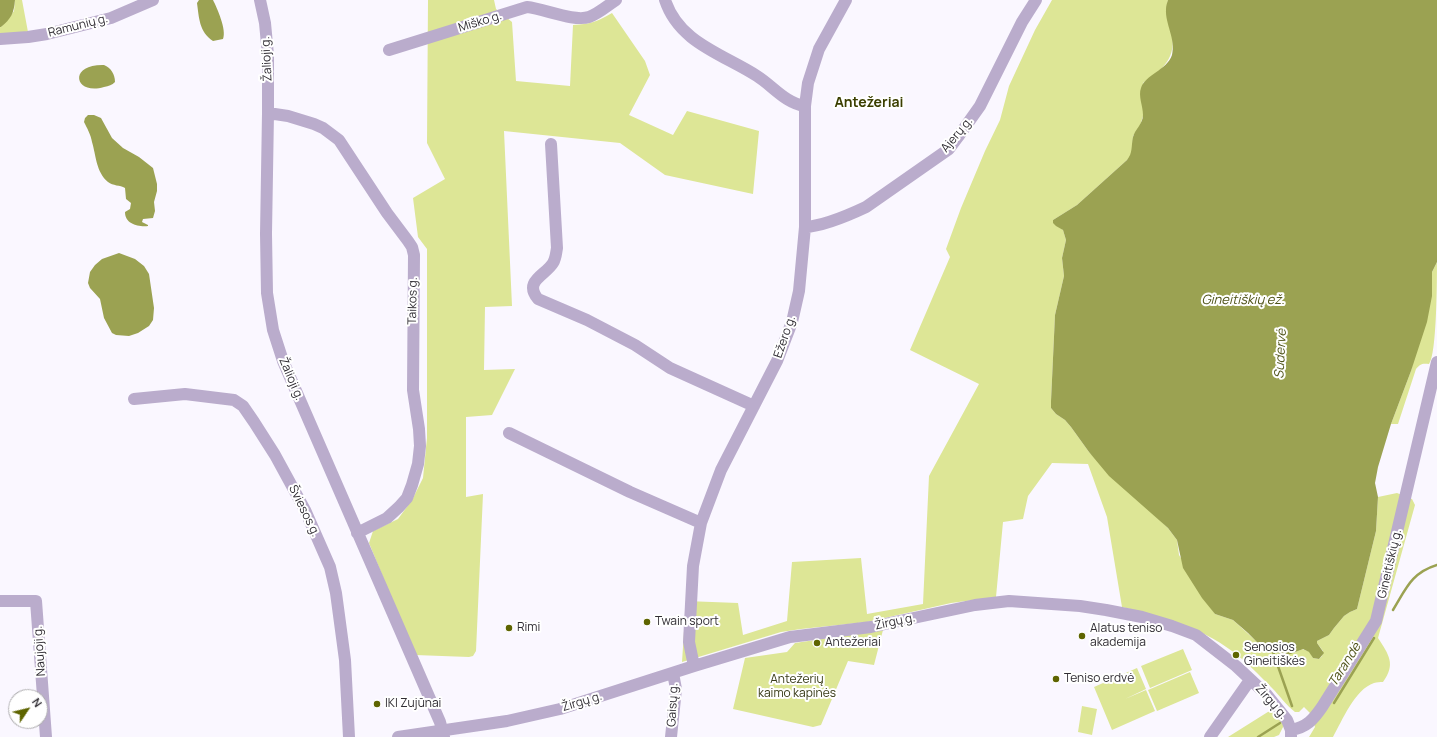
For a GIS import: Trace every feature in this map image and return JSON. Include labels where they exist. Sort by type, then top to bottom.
[{"type":"street","name":"Ramunių g.","points":[[0,39],[47,34],[111,18],[153,0]]},
{"type":"street","name":"Žalioji g.","points":[[260,0],[265,23],[268,55],[266,234],[267,293],[273,330],[283,361],[440,722],[443,734]]},
{"type":"street","name":"Miško g.","points":[[388,50],[528,7],[539,8],[574,18],[581,18],[593,15],[616,0]]},
{"type":"street","points":[[665,0],[673,16],[682,28],[703,47],[755,75],[790,102],[805,106]]},
{"type":"street","name":"Ežero g.","points":[[694,666],[689,642],[694,566],[701,523],[721,470],[777,361],[792,322],[799,291],[805,227],[805,106],[808,83],[819,48],[846,0]]},
{"type":"street","name":"Ajerų g.","points":[[805,227],[814,227],[857,212],[948,148],[958,137],[980,106],[1022,22],[1036,0]]},
{"type":"street","name":"Taikos g.","points":[[268,113],[288,116],[314,124],[323,128],[339,140],[387,213],[408,240],[414,255],[413,390],[419,429],[420,446],[418,464],[407,498],[400,508],[387,518],[357,533]]},
{"type":"street","points":[[551,144],[557,248],[556,258],[548,269],[537,278],[534,283],[533,290],[538,299],[587,320],[634,345],[670,368],[754,406]]},
{"type":"street","name":"Gineitiškių g.","points":[[1291,734],[1314,718],[1322,708],[1376,622],[1437,362]]},
{"type":"street","name":"Šviesos g.","points":[[134,399],[186,394],[234,400],[242,406],[258,428],[305,510],[330,568],[336,593],[345,660],[349,737]]},
{"type":"street","points":[[509,433],[630,492],[701,523]]},
{"type":"street","name":"Naujoji g.","points":[[0,601],[36,601],[46,737]]},
{"type":"street","name":"Žirgų g.","points":[[398,737],[443,734],[560,709],[694,666],[790,638],[871,627],[975,605],[1008,601],[1106,610],[1142,617],[1196,635],[1236,666],[1279,708],[1287,720],[1291,734]]},
{"type":"street","name":"Gaisų g.","points":[[671,737],[676,689],[673,673]]},
{"type":"street","points":[[1210,737],[1250,680]]},
{"type":"green space","points":[[15,0],[22,0],[28,32],[0,35],[0,27],[14,11]]},
{"type":"green space","points":[[428,0],[494,0],[496,9],[512,22],[516,81],[570,86],[573,25],[593,22],[612,13],[645,61],[650,75],[629,115],[673,135],[687,111],[759,131],[753,194],[665,175],[620,143],[504,131],[512,306],[485,307],[484,370],[515,369],[492,415],[466,417],[466,497],[483,494],[476,651],[473,656],[469,657],[415,655],[369,543],[373,531],[398,519],[412,500],[423,478],[427,438],[427,249],[418,237],[413,198],[445,179],[427,143]]},
{"type":"green space","points":[[1052,0],[1168,0],[1167,14],[1173,44],[1172,52],[1165,64],[1143,83],[1143,116],[1140,126],[1133,136],[1132,155],[1077,205],[1053,220],[1063,230],[1066,240],[1062,258],[1064,276],[1055,315],[1051,408],[1056,414],[1065,420],[1089,452],[1168,528],[1177,540],[1179,555],[1215,614],[1233,620],[1265,649],[1294,653],[1302,649],[1310,652],[1313,658],[1319,659],[1322,656],[1323,651],[1317,641],[1329,635],[1344,616],[1357,609],[1376,531],[1378,497],[1397,493],[1412,499],[1415,505],[1378,638],[1390,660],[1387,676],[1383,682],[1367,686],[1361,692],[1345,714],[1333,737],[1309,737],[1315,727],[1310,713],[1304,707],[1299,712],[1295,712],[1247,664],[1220,643],[1207,635],[1179,623],[1122,607],[1107,517],[1088,464],[1052,463],[1028,496],[1023,519],[1003,522],[996,597],[951,603],[867,622],[781,632],[682,662],[686,601],[738,603],[743,635],[787,621],[792,562],[861,558],[867,614],[923,604],[929,476],[979,384],[910,350],[950,257],[946,249],[961,208],[1000,120],[1009,86],[1035,30]]},
{"type":"green space","points":[[1437,262],[1436,316],[1432,358],[1429,364],[1421,364],[1416,369],[1398,424],[1391,424],[1411,371],[1432,283],[1432,272]]},
{"type":"green space","name":"Antežerių kaimo kapinės","points":[[883,630],[874,665],[848,661],[821,725],[813,727],[733,709],[745,658],[787,652],[795,643]]},
{"type":"green space","points":[[1183,649],[1192,670],[1150,688],[1141,666]]},
{"type":"green space","points":[[1137,668],[1146,689],[1125,699],[1146,690],[1155,711],[1112,730],[1094,687]]},
{"type":"green space","points":[[1190,672],[1199,693],[1157,711],[1148,690]]},
{"type":"green space","points":[[1082,706],[1097,709],[1092,735],[1078,732]]},
{"type":"green space","points":[[1271,710],[1284,725],[1279,735],[1274,737],[1228,737]]},
{"type":"water","points":[[0,0],[15,0],[14,9],[11,15],[1,27],[0,27]]},
{"type":"water","points":[[199,0],[213,0],[223,25],[223,39],[213,41],[202,29],[197,3]]},
{"type":"water","name":"Gineitiškių ež.","points":[[1168,0],[1437,0],[1437,262],[1432,272],[1432,296],[1427,322],[1411,371],[1391,424],[1378,467],[1375,483],[1378,497],[1376,531],[1357,609],[1344,616],[1329,635],[1317,641],[1324,653],[1319,659],[1313,658],[1309,652],[1303,649],[1288,655],[1265,649],[1233,620],[1215,614],[1202,598],[1183,568],[1177,540],[1168,528],[1109,476],[1071,427],[1051,408],[1055,315],[1064,276],[1062,258],[1066,240],[1063,230],[1053,223],[1053,220],[1077,205],[1129,157],[1134,134],[1143,118],[1140,91],[1143,83],[1166,65],[1172,55],[1173,43],[1166,15]]},
{"type":"water","points":[[104,65],[109,68],[114,76],[115,82],[112,85],[94,89],[82,84],[79,79],[80,74],[84,69],[92,66]]},
{"type":"water","points":[[88,115],[94,115],[101,118],[112,138],[123,148],[139,157],[153,168],[157,184],[154,202],[155,211],[153,218],[143,219],[142,222],[148,226],[133,224],[127,219],[125,212],[130,209],[131,203],[126,199],[125,188],[108,182],[101,173],[91,137],[84,122]]},
{"type":"water","points":[[119,253],[135,259],[144,266],[149,274],[154,308],[153,320],[149,326],[138,333],[129,336],[116,335],[112,333],[104,318],[100,299],[90,288],[88,283],[90,272],[95,265],[102,259]]},
{"type":"waterway","name":"Tarandė","points":[[1393,610],[1415,577],[1428,568],[1437,565]]},
{"type":"waterway","name":"Tarandė","points":[[1334,703],[1374,638]]},
{"type":"waterway","name":"Sudervė","points":[[1274,649],[1273,652],[1292,706]]},
{"type":"waterway","name":"Sudervė","points":[[1258,737],[1280,723]]},
{"type":"place","name":"Twain sport","points":[[647,622]]},
{"type":"place","name":"Rimi","points":[[509,628]]},
{"type":"place","name":"Alatus teniso akademija","points":[[1082,636]]},
{"type":"place","name":"Antežeriai","points":[[817,643]]},
{"type":"place","name":"Senosios Gineitiškės","points":[[1236,655]]},
{"type":"place","name":"Teniso erdvė","points":[[1056,679]]},
{"type":"place","name":"IKI Zujūnai","points":[[377,704]]},
{"type":"district","name":"Antežeriai","points":[[869,103]]}]
